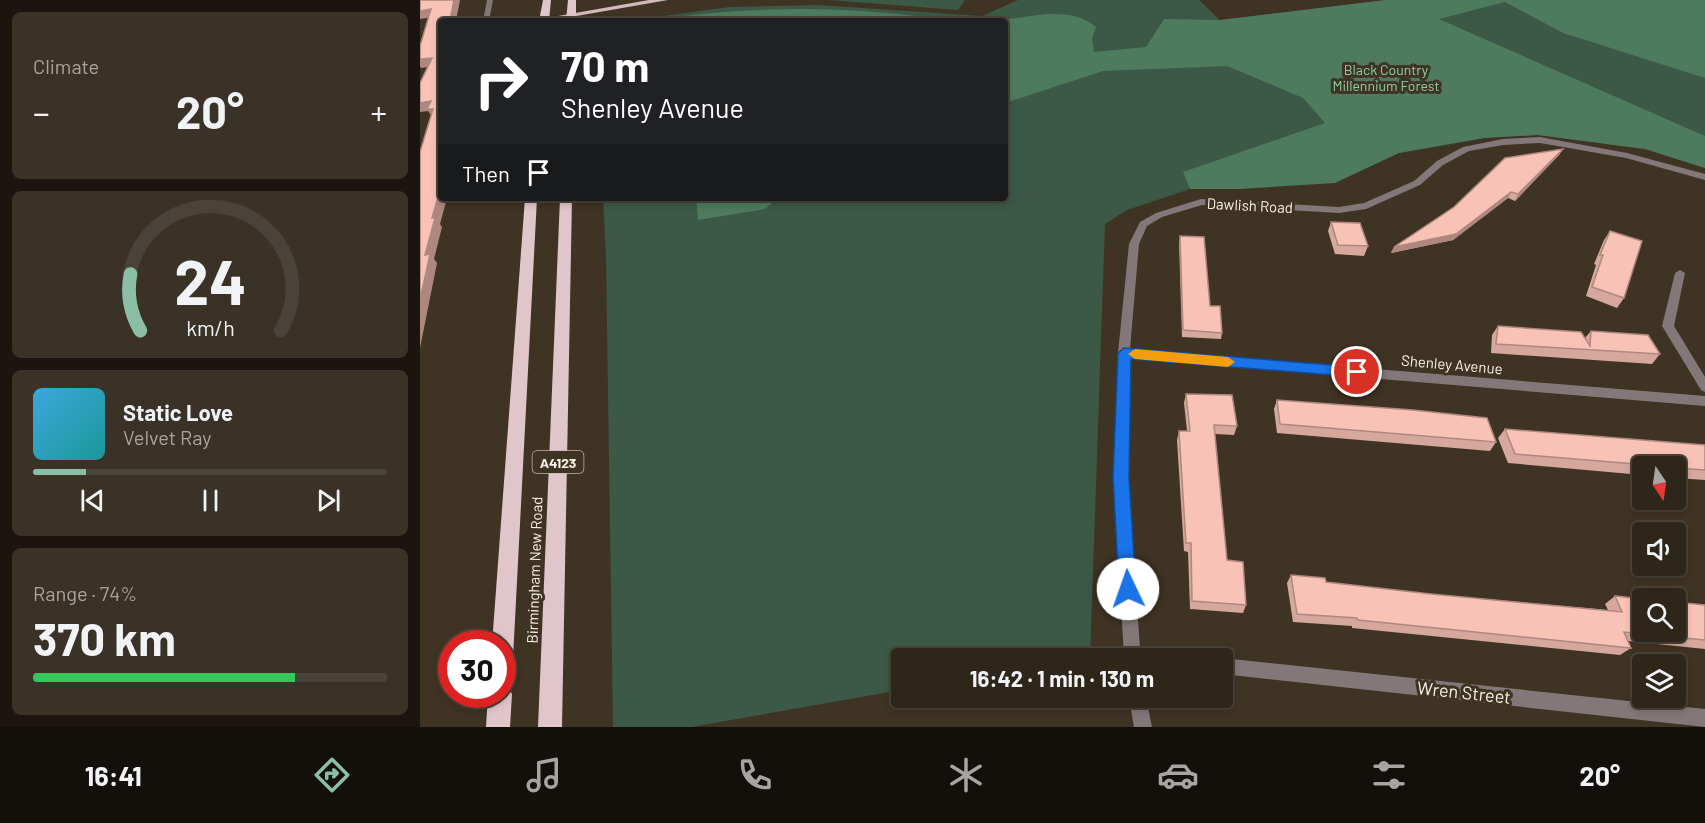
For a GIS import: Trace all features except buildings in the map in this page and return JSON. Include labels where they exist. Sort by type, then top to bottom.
[{"type":"highway","points":[[544,18],[547,0]]},
{"type":"highway","points":[[571,18],[572,0]]},
{"type":"highway","name":"Birmingham New Road","points":[[504,630],[531,201]]},
{"type":"highway","name":"Birmingham New Road","points":[[550,727],[566,201]]},
{"type":"highway","points":[[498,727],[499,708]]},
{"type":"main road","points":[[571,18],[666,2]]},
{"type":"main road","points":[[608,18],[666,2]]},
{"type":"street","points":[[487,18],[490,0]]},
{"type":"street","name":"Dawlish Road","points":[[1131,648],[1121,477],[1124,353],[1134,244],[1143,224],[1177,209],[1201,202],[1339,210],[1366,206],[1417,183],[1440,163],[1466,149],[1503,142],[1540,140],[1575,146],[1628,156],[1705,177]]},
{"type":"street","points":[[1680,273],[1668,326],[1705,387]]},
{"type":"street","name":"Shenley Avenue","points":[[1124,353],[1705,401]]},
{"type":"street","name":"Wren Street","points":[[1233,667],[1705,718]]},
{"type":"street","points":[[1140,708],[1143,727]]},
{"type":"green space","points":[[828,0],[965,0],[958,10]]},
{"type":"green space","points":[[1018,0],[1199,0],[1220,20],[1386,0],[1705,0],[1705,168],[1645,149],[1538,135],[1484,138],[1399,153],[1385,159],[1184,172],[1190,189],[1127,210],[1105,224],[1090,648],[891,648],[891,692],[691,727],[613,727],[603,201],[1008,201],[1008,18],[648,18],[730,7],[818,5],[982,16]]},
{"type":"green space","name":"Black Country Millennium Forest","points":[[1386,0],[1705,0],[1705,78],[1563,33],[1505,2],[1439,19],[1705,136],[1705,168],[1645,149],[1538,135],[1484,138],[1399,153],[1335,183],[1240,189],[1190,189],[1183,172],[1325,123],[1303,98],[1227,66],[1103,71],[1008,102],[1008,19],[1058,14],[1084,20],[1096,27],[1092,38],[1094,52],[1146,47],[1164,19],[1220,20]]},
{"type":"green space","points":[[794,9],[862,11],[940,18],[669,18],[719,12]]},
{"type":"green space","points":[[696,201],[774,201],[765,209],[698,220]]},
{"type":"slow traffic","points":[[1135,354],[1228,362]]},
{"type":"route","points":[[1128,589],[1121,477],[1124,353],[1357,372]]}]
